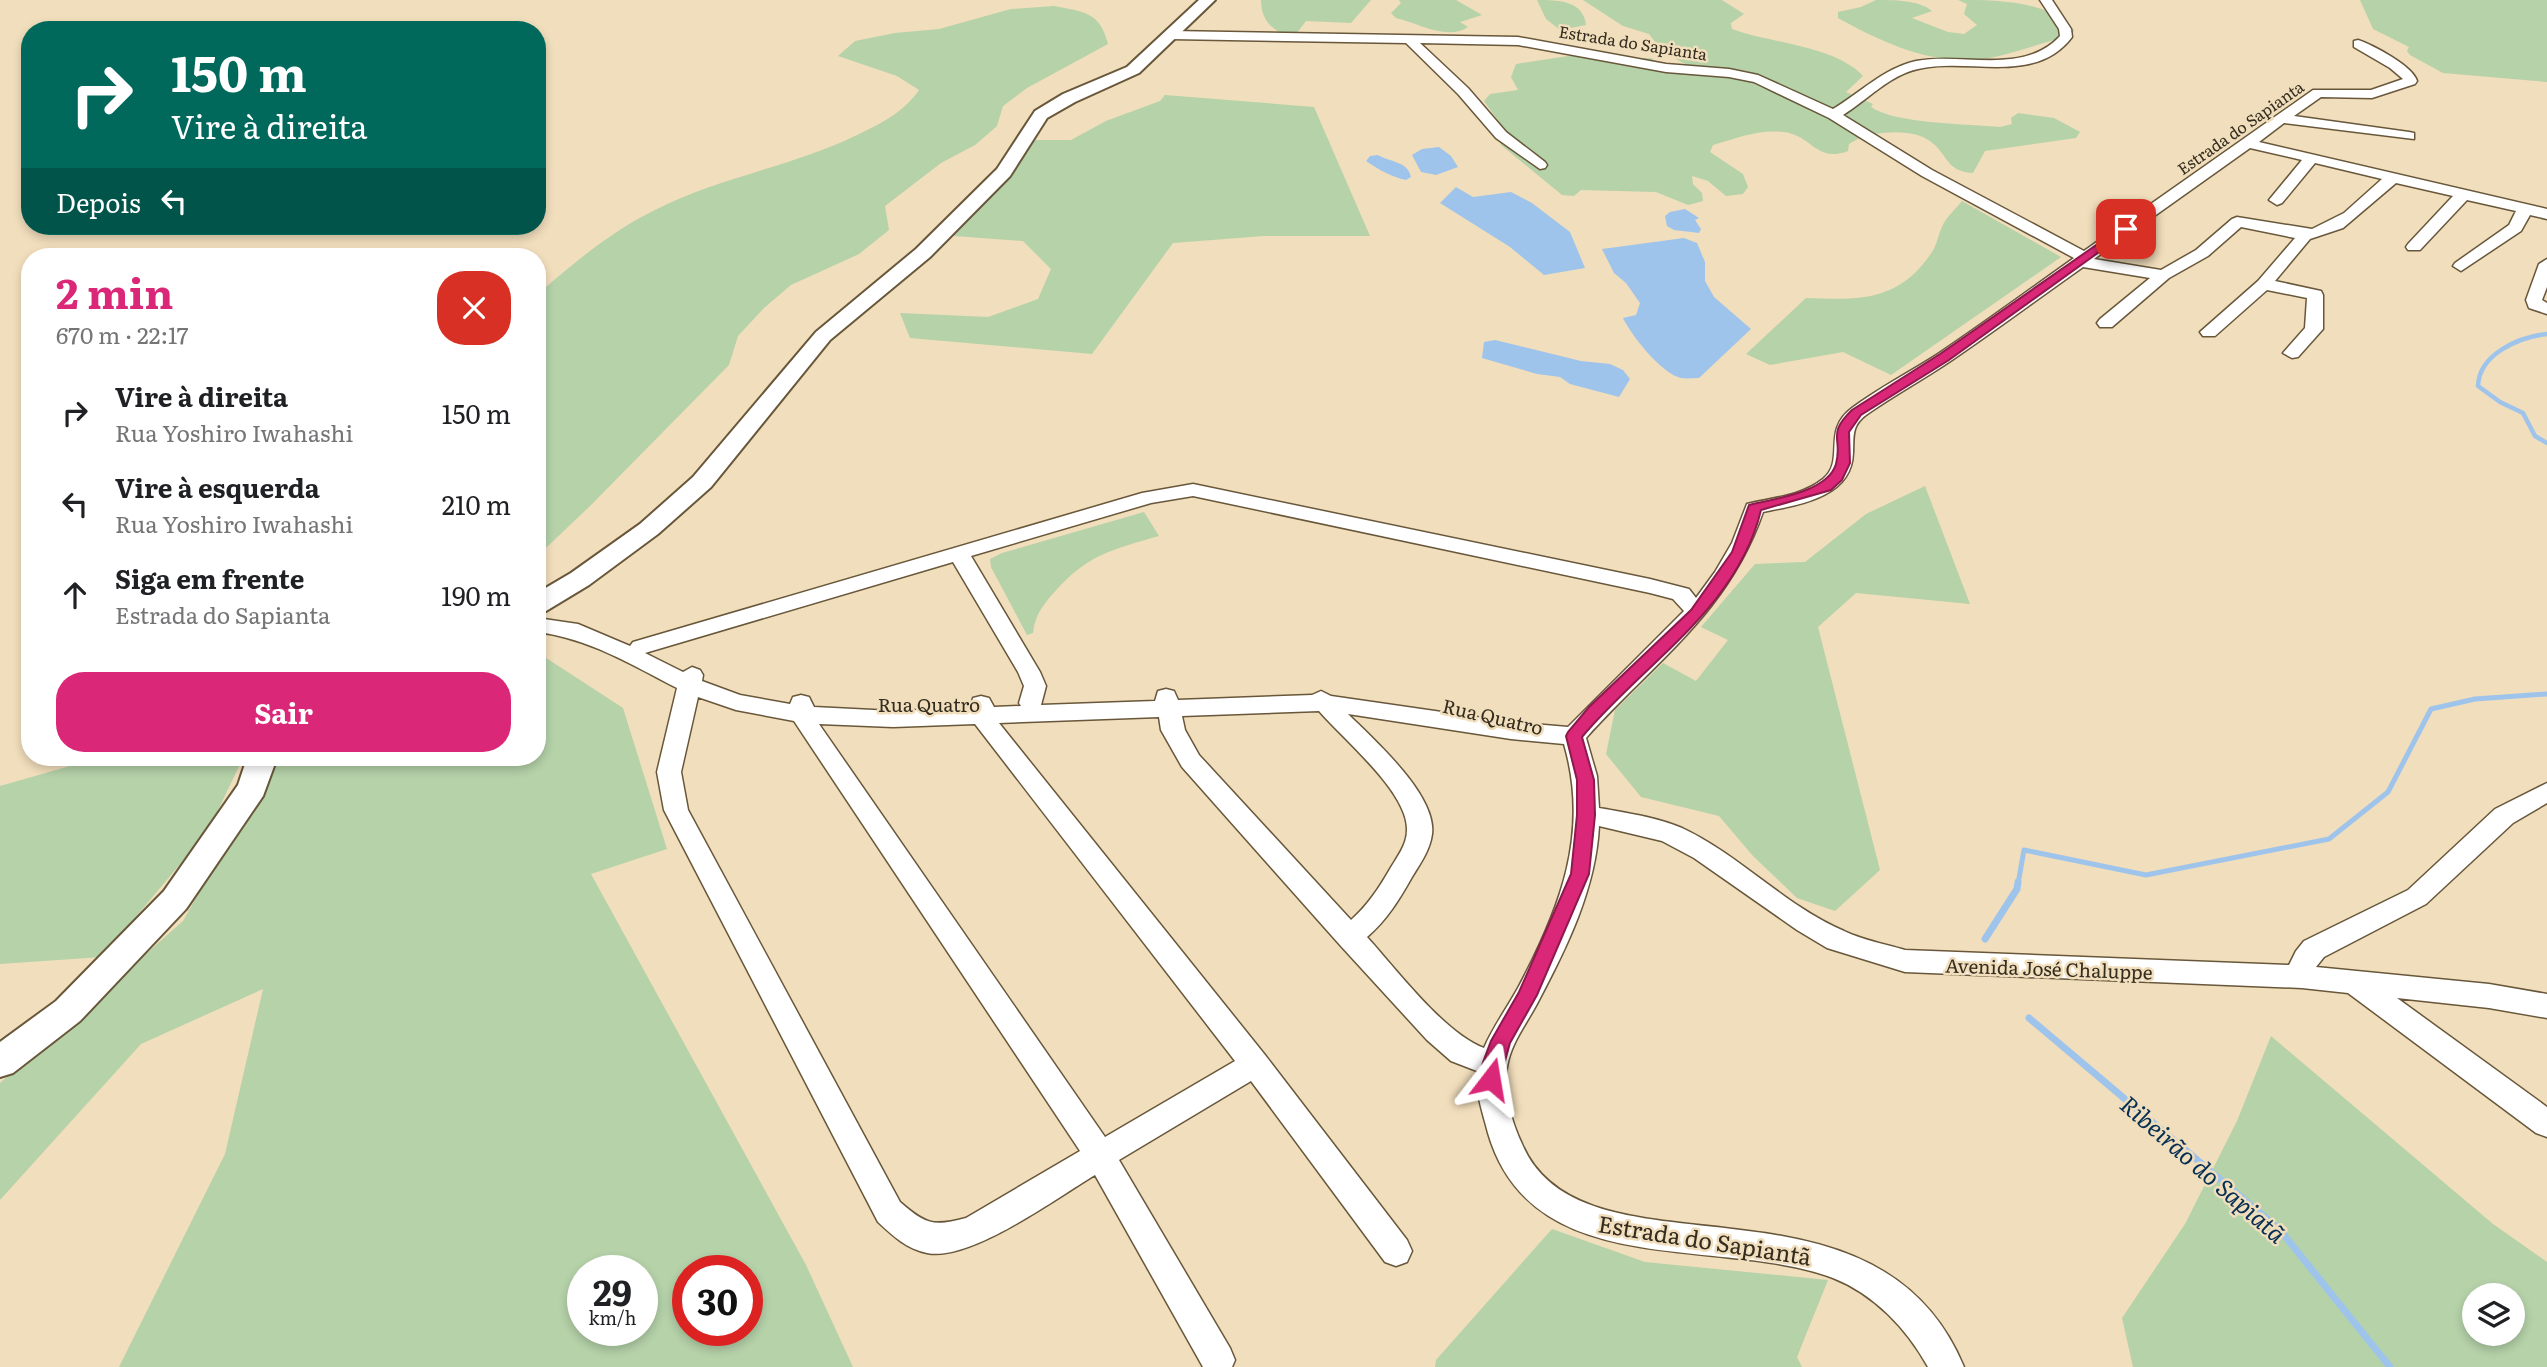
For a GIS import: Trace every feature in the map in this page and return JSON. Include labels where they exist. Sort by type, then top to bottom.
[{"type":"main road","points":[[546,599],[649,529],[702,482],[823,336],[939,238],[1003,172],[1041,115],[1069,98],[1133,70],[1208,0]]},
{"type":"main road","points":[[0,1062],[68,1011],[175,900],[252,788],[259,766]]},
{"type":"street","points":[[1834,116],[1880,83],[1911,67],[1932,63],[2009,62],[2032,59],[2054,51],[2066,37],[2060,21],[2046,0]]},
{"type":"street","name":"Estrada do Sapianta","points":[[1171,35],[1537,43],[1666,68],[1746,76],[1767,82],[1834,116],[1927,173],[2083,260]]},
{"type":"street","points":[[1410,40],[1463,91],[1501,135],[1540,165]]},
{"type":"street","name":"Estrada do Sapianta","points":[[1697,613],[1739,552],[1754,508],[1826,487],[1837,477],[1843,463],[1842,432],[1846,423],[1857,412],[1945,357],[2320,92],[2372,94],[2410,81],[2409,76],[2395,65],[2358,44]]},
{"type":"street","points":[[2282,119],[2409,136]]},
{"type":"street","points":[[2247,144],[2547,214]]},
{"type":"street","points":[[2277,200],[2310,160]]},
{"type":"street","points":[[2106,323],[2163,275],[2202,253],[2237,222],[2305,235],[2317,233],[2344,220],[2391,179]]},
{"type":"street","points":[[2414,247],[2462,196]]},
{"type":"street","points":[[2461,266],[2516,228],[2525,209]]},
{"type":"street","points":[[2209,332],[2264,284],[2305,235]]},
{"type":"street","points":[[2083,260],[2163,275]]},
{"type":"street","points":[[2547,264],[2534,300],[2535,304],[2547,309]]},
{"type":"street","points":[[2264,284],[2315,295],[2314,330],[2292,353]]},
{"type":"street","points":[[640,647],[1149,497],[1193,490],[1681,594],[1697,613],[1594,711],[1574,736]]},
{"type":"street","points":[[958,552],[1029,672],[1035,686],[1031,703]]},
{"type":"street","name":"Rua Quatro","points":[[546,603],[562,614],[603,629],[640,647],[691,680]]},
{"type":"street","name":"Rua Quatro","points":[[546,626],[570,629],[608,644],[736,702],[893,719],[1031,703],[1167,703]]},
{"type":"street","points":[[691,680],[669,772],[676,810],[889,1212],[910,1232],[939,1241],[973,1231],[1255,1064]]},
{"type":"street","points":[[1320,697],[1406,791],[1420,827],[1414,852],[1387,897],[1374,917],[1349,937]]},
{"type":"street","name":"Rua Quatro","points":[[983,710],[1320,697],[1535,734],[1574,736]]},
{"type":"street","points":[[1167,703],[1173,730],[1190,761],[1437,1032],[1461,1052],[1492,1065]]},
{"type":"street","points":[[802,708],[806,723],[1100,1155],[1218,1360]]},
{"type":"street","points":[[983,710],[988,727],[1255,1064],[1396,1251]]},
{"type":"street","name":"Estrada do Sapiantã","points":[[1574,736],[1586,780],[1586,815],[1580,874],[1557,933],[1501,1041],[1492,1065],[1491,1079],[1500,1126],[1518,1168],[1546,1201],[1582,1218],[1618,1230],[1803,1252],[1843,1264],[1892,1296],[1924,1330],[1947,1367]]},
{"type":"street","points":[[2302,978],[2305,957],[2314,949],[2417,897],[2504,816],[2547,792]]},
{"type":"street","name":"Avenida José Chaluppe","points":[[1586,815],[1639,824],[1671,834],[1703,851],[1806,923],[1836,940],[1905,961],[2353,981],[2489,996],[2547,1006]]},
{"type":"street","points":[[2353,981],[2547,1124]]},
{"type":"green space","points":[[1261,0],[1371,0],[1351,23],[1306,21],[1296,34],[1288,36],[1268,23]]},
{"type":"green space","points":[[1399,0],[1456,0],[1482,15],[1460,22],[1468,27],[1460,31],[1442,32],[1396,18],[1391,13],[1401,3]]},
{"type":"green space","points":[[1537,0],[1561,1],[1574,6],[1584,17],[1586,25],[1560,30],[1546,19]]},
{"type":"green space","points":[[1583,0],[1722,0],[1744,14],[1731,23],[1732,29],[1819,52],[1851,66],[1863,76],[1846,92],[1873,104],[1871,107],[1882,113],[1914,120],[2000,127],[2012,124],[2011,118],[2018,113],[2054,118],[2080,132],[2076,138],[1985,151],[1973,173],[1952,166],[1930,141],[1912,134],[1889,132],[1867,136],[1849,144],[1848,151],[1829,154],[1794,134],[1766,132],[1713,145],[1710,152],[1743,174],[1748,187],[1743,194],[1726,196],[1708,181],[1692,176],[1693,184],[1702,193],[1703,201],[1688,205],[1656,192],[1581,190],[1574,196],[1562,195],[1501,145],[1499,139],[1504,129],[1484,101],[1490,94],[1518,90],[1511,77],[1516,64],[1588,53],[1617,58],[1651,58],[1659,63],[1693,68],[1663,52],[1649,34],[1623,26]]},
{"type":"green space","points":[[1876,0],[1906,1],[1927,7],[1932,11],[1912,18],[1948,32],[1964,34],[1977,25],[1964,14],[1967,4],[1958,0],[1988,0],[2036,7],[2064,20],[2074,30],[2072,36],[1999,56],[1956,60],[1935,57],[1895,46],[1838,18],[1838,12],[1861,7]]},
{"type":"green space","points":[[2360,0],[2547,0],[2547,82],[2443,73],[2410,55],[2407,51],[2409,47],[2373,29]]},
{"type":"green space","points":[[1054,6],[1082,12],[1100,25],[1108,44],[1027,88],[1003,106],[997,126],[975,145],[941,163],[885,206],[889,230],[859,254],[791,285],[764,308],[738,336],[729,365],[546,547],[546,287],[611,236],[655,210],[703,189],[830,147],[873,127],[898,111],[919,90],[897,76],[838,56],[855,41],[895,33],[939,29],[1011,9]]},
{"type":"green space","points":[[1165,95],[1314,107],[1370,236],[1264,236],[1173,243],[1092,354],[910,338],[900,313],[988,317],[1038,299],[1051,269],[1023,241],[954,236],[1034,140],[1071,140],[1106,121],[1160,101]]},
{"type":"green space","points":[[1962,201],[2061,257],[1891,375],[1843,352],[1770,365],[1746,354],[1806,298],[1860,298],[1892,289],[1906,281],[1932,252],[1944,223]]},
{"type":"green space","points":[[1925,486],[1970,604],[1856,593],[1818,627],[1880,870],[1835,911],[1797,898],[1753,856],[1719,816],[1641,797],[1606,754],[1615,710],[1663,663],[1696,681],[1728,640],[1701,627],[1755,564],[1805,562],[1866,514]]},
{"type":"green space","points":[[1144,512],[1159,536],[1116,549],[1082,567],[1046,602],[1036,619],[1033,633],[1027,635],[991,567],[990,559],[1002,553]]},
{"type":"green space","points":[[546,658],[623,708],[667,849],[591,874],[806,1265],[853,1367],[119,1367],[225,1154],[263,989],[141,1044],[0,1200],[0,1083],[183,921],[270,766],[546,766]]},
{"type":"green space","points":[[70,766],[239,766],[208,831],[102,957],[0,964],[0,786]]},
{"type":"green space","points":[[2271,1036],[2493,1224],[2547,1262],[2547,1367],[2133,1367],[2122,1318],[2185,1224],[2237,1121]]},
{"type":"green space","points":[[1552,1229],[1645,1262],[1828,1280],[1797,1357],[1802,1367],[1435,1367],[1436,1360]]},
{"type":"water","points":[[1439,147],[1451,156],[1458,167],[1436,175],[1421,172],[1412,155],[1422,149]]},
{"type":"water","points":[[1378,155],[1402,165],[1411,177],[1406,180],[1396,177],[1366,161],[1370,156]]},
{"type":"water","points":[[1456,187],[1473,197],[1511,192],[1532,203],[1570,232],[1585,268],[1544,275],[1510,247],[1440,203]]},
{"type":"water","points":[[1685,209],[1699,218],[1695,220],[1701,229],[1699,233],[1674,230],[1667,226],[1665,216],[1670,212]]},
{"type":"water","points":[[1684,238],[1697,243],[1705,262],[1705,281],[1714,297],[1751,329],[1699,378],[1673,375],[1656,362],[1633,334],[1623,318],[1636,315],[1640,303],[1626,283],[1614,273],[1602,249]]},
{"type":"water","points":[[1495,340],[1581,361],[1610,364],[1623,370],[1630,379],[1619,397],[1570,384],[1560,377],[1537,374],[1482,358],[1484,342]]},
{"type":"waterway","points":[[2547,334],[2525,339],[2502,349],[2485,365],[2478,386],[2500,402],[2523,413],[2535,436],[2547,443]]},
{"type":"waterway","points":[[2018,884],[2024,850],[2146,875],[2329,839],[2388,792],[2431,709],[2475,699],[2547,694]]},
{"type":"waterway","points":[[1985,939],[2017,889],[2018,882]]},
{"type":"waterway","name":"Ribeirão do Sapiatã","points":[[2029,1018],[2280,1230],[2390,1367]]},
{"type":"route","points":[[1491,1079],[1492,1065],[1501,1041],[1557,933],[1580,874],[1586,815],[1586,780],[1574,736],[1594,711],[1697,613],[1739,552],[1754,508],[1802,496],[1826,487],[1837,477],[1843,463],[1842,432],[1846,423],[1857,412],[1945,357],[2126,229]]}]
